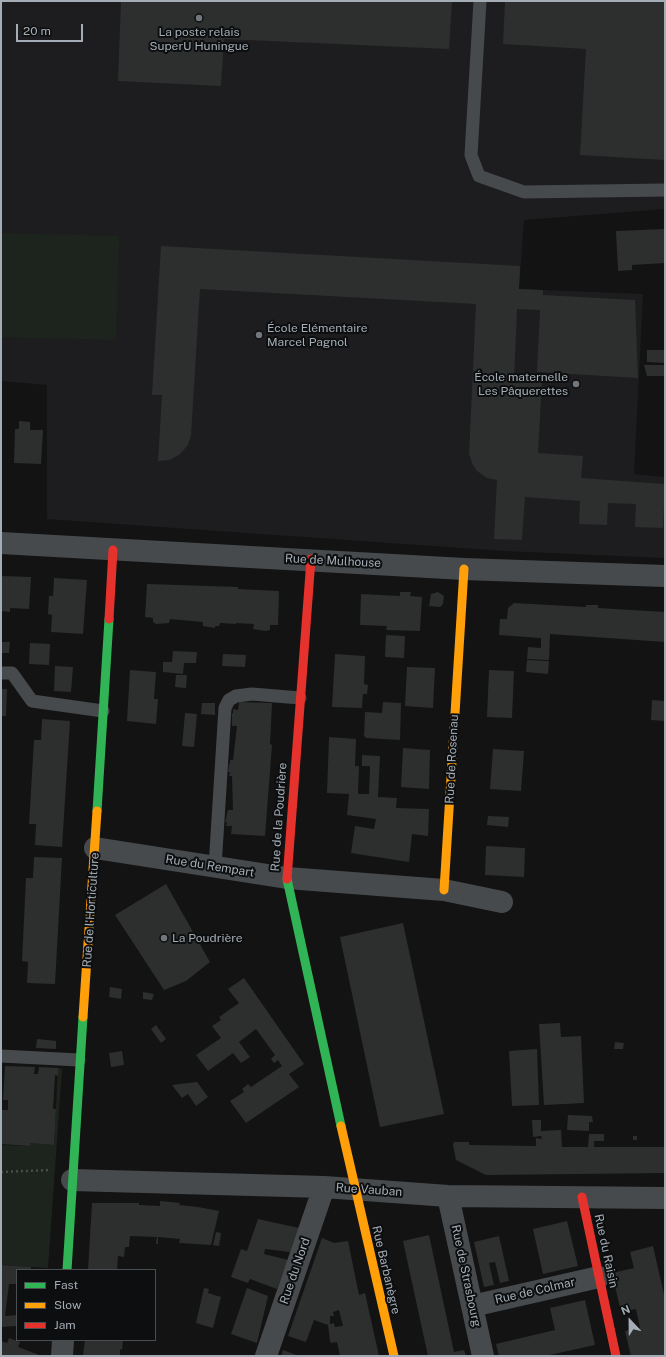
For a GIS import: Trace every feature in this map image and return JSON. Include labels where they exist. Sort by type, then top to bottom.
[{"type":"street","name":"Rue de Mulhouse","points":[[1,543],[113,550],[311,559],[464,569],[665,576]]},
{"type":"street","name":"Rue de l'Horticulture","points":[[67,1269],[79,1060],[96,848],[113,550]]},
{"type":"street","name":"Rue de la Poudrière","points":[[311,559],[287,878],[355,1190]]},
{"type":"street","name":"Rue de Rosenau","points":[[444,890],[464,569]]},
{"type":"street","name":"Rue du Rempart","points":[[96,848],[287,878],[444,890]]},
{"type":"street","points":[[444,890],[502,902]]},
{"type":"street","name":"Rue Vauban","points":[[73,1175],[324,1187],[448,1196],[582,1197],[665,1200]]},
{"type":"street","name":"Rue du Nord","points":[[266,1356],[324,1187]]},
{"type":"street","name":"Rue Barbanègre","points":[[355,1190],[394,1356]]},
{"type":"street","name":"Rue de Strasbourg","points":[[448,1196],[483,1356]]},
{"type":"street","name":"Rue du Raisin","points":[[582,1197],[614,1356]]},
{"type":"street","name":"Rue de Colmar","points":[[472,1306],[599,1277]]},
{"type":"street","points":[[62,1356],[63,1341]]},
{"type":"lane","points":[[480,1],[471,155],[479,176],[524,192],[665,190]]},
{"type":"lane","points":[[1,673],[12,673],[32,701],[103,711]]},
{"type":"lane","points":[[215,867],[225,708],[229,700],[236,696],[252,694],[300,698]]},
{"type":"lane","points":[[1,1056],[79,1060]]},
{"type":"path","points":[[1,1172],[73,1175]]},
{"type":"shaded area","points":[[1,1],[665,1],[665,209],[524,220],[519,289],[643,294],[634,474],[665,477],[665,558],[504,551],[47,519],[47,385],[1,381]]},
{"type":"shaded area","points":[[1,233],[119,236],[116,340],[1,337]]},
{"type":"shaded area","points":[[58,1068],[62,1069],[48,1268],[1,1265],[1,1145],[30,1146],[30,1143],[54,1145]]},
{"type":"building","points":[[121,1],[452,1],[449,49],[224,39],[221,86],[118,81]]},
{"type":"building","points":[[505,1],[665,1],[665,160],[580,155],[586,49],[503,44]]},
{"type":"building","points":[[665,229],[665,263],[632,265],[632,270],[618,271],[616,231]]},
{"type":"building","points":[[161,246],[520,266],[519,289],[543,290],[543,295],[635,300],[638,378],[537,372],[540,310],[517,309],[514,380],[542,381],[538,453],[583,456],[581,478],[665,484],[663,528],[635,527],[636,504],[608,503],[607,525],[579,524],[580,501],[525,497],[522,540],[494,539],[497,480],[487,478],[477,471],[469,454],[476,304],[200,289],[191,435],[188,445],[180,454],[170,460],[158,461],[162,395],[152,395]]},
{"type":"building","points":[[647,350],[665,350],[665,363],[647,362]]},
{"type":"building","points":[[644,365],[665,365],[665,376],[647,376]]},
{"type":"building","points":[[19,421],[30,422],[30,430],[43,430],[41,464],[14,463],[15,429],[19,429]]},
{"type":"building","points":[[1,576],[31,577],[29,609],[10,608],[10,612],[1,611]]},
{"type":"building","points":[[54,578],[87,580],[83,634],[51,632],[52,615],[48,614],[49,596],[53,596]]},
{"type":"building","points":[[147,584],[238,587],[238,589],[279,591],[278,625],[270,625],[270,630],[265,631],[253,629],[254,624],[220,623],[219,626],[215,626],[215,628],[203,626],[203,622],[170,619],[169,623],[156,624],[153,622],[153,618],[145,617]]},
{"type":"building","points":[[400,592],[411,592],[410,596],[422,597],[420,631],[386,630],[387,626],[360,625],[361,594],[400,596]]},
{"type":"building","points":[[438,592],[444,596],[443,604],[440,607],[429,606],[431,594]]},
{"type":"building","points":[[514,603],[586,607],[586,605],[598,605],[598,608],[665,612],[665,642],[550,634],[549,660],[527,659],[528,647],[541,648],[541,638],[499,635],[500,619],[507,619],[508,608]]},
{"type":"building","points":[[386,635],[405,636],[404,658],[385,657]]},
{"type":"building","points":[[1,642],[10,642],[9,653],[1,653]]},
{"type":"building","points":[[30,643],[50,644],[49,665],[29,664]]},
{"type":"building","points":[[173,651],[197,652],[196,663],[184,663],[183,674],[163,672],[163,662],[172,662]]},
{"type":"building","points":[[223,654],[246,655],[245,667],[222,666]]},
{"type":"building","points":[[335,654],[365,656],[364,684],[368,685],[367,694],[363,694],[362,708],[332,707]]},
{"type":"building","points":[[527,660],[549,661],[548,674],[526,672]]},
{"type":"building","points":[[55,666],[73,667],[71,692],[54,691]]},
{"type":"building","points":[[407,667],[435,668],[433,708],[405,706]]},
{"type":"building","points":[[130,670],[156,672],[154,699],[158,699],[156,724],[127,721]]},
{"type":"building","points":[[489,670],[514,671],[512,718],[487,717]]},
{"type":"building","points":[[176,675],[187,675],[186,688],[175,687]]},
{"type":"building","points":[[1,689],[7,689],[6,716],[1,716]]},
{"type":"building","points":[[652,700],[665,701],[665,721],[651,720]]},
{"type":"building","points":[[239,702],[272,703],[270,744],[272,745],[265,836],[231,834],[232,826],[226,826],[227,822],[225,822],[228,810],[233,810],[232,776],[229,776],[230,772],[228,772],[230,760],[233,760],[237,726],[232,726],[232,713],[233,714],[233,709],[238,710]]},
{"type":"building","points":[[383,702],[401,703],[400,740],[366,738],[364,736],[365,712],[382,713]]},
{"type":"building","points":[[202,703],[215,703],[215,715],[201,714]]},
{"type":"building","points":[[185,713],[197,714],[194,747],[182,746]]},
{"type":"building","points":[[42,719],[70,721],[62,847],[35,845],[36,824],[29,824],[34,740],[41,740]]},
{"type":"building","points":[[329,737],[356,739],[355,766],[359,766],[358,794],[369,794],[370,766],[362,766],[362,755],[380,756],[378,797],[397,798],[396,808],[429,809],[428,836],[412,834],[409,862],[351,853],[355,826],[374,829],[376,819],[347,815],[349,794],[327,793]]},
{"type":"building","points":[[403,748],[430,750],[429,789],[401,787]]},
{"type":"building","points":[[493,749],[524,751],[521,791],[490,789]]},
{"type":"building","points":[[488,816],[509,817],[508,827],[487,825]]},
{"type":"building","points":[[486,846],[525,848],[524,877],[485,875]]},
{"type":"building","points":[[34,857],[62,858],[55,984],[27,983],[28,962],[22,961],[26,878],[33,878]]},
{"type":"building","name":"La Poudrière","points":[[166,884],[210,962],[186,981],[164,990],[115,915]]},
{"type":"building","points":[[403,923],[444,1114],[380,1127],[340,937]]},
{"type":"building","points":[[244,978],[304,1064],[289,1074],[299,1087],[246,1123],[230,1101],[244,1092],[242,1089],[248,1084],[251,1087],[282,1066],[278,1060],[274,1063],[271,1059],[275,1055],[256,1029],[239,1042],[250,1057],[241,1063],[233,1053],[208,1071],[196,1055],[221,1038],[212,1026],[221,1020],[219,1017],[239,1003],[228,989]]},
{"type":"building","points":[[110,987],[122,989],[121,999],[109,997]]},
{"type":"building","points":[[143,992],[154,994],[152,1000],[143,999]]},
{"type":"building","points":[[560,1023],[561,1037],[581,1036],[584,1103],[544,1105],[539,1024]]},
{"type":"building","points":[[156,1025],[166,1039],[161,1043],[151,1029]]},
{"type":"building","points":[[37,1039],[56,1041],[56,1049],[36,1048]]},
{"type":"building","points":[[615,1042],[624,1043],[623,1049],[614,1049]]},
{"type":"building","points":[[537,1049],[539,1105],[512,1106],[509,1051]]},
{"type":"building","points":[[122,1051],[124,1065],[111,1067],[109,1053]]},
{"type":"building","points":[[5,1066],[35,1067],[34,1074],[38,1074],[39,1067],[58,1068],[58,1076],[55,1075],[53,1109],[56,1109],[54,1145],[30,1143],[30,1146],[1,1144],[2,1110],[8,1110],[8,1100],[3,1100]]},
{"type":"building","points":[[197,1082],[208,1097],[196,1106],[188,1094],[182,1098],[172,1085]]},
{"type":"building","points":[[568,1115],[592,1116],[593,1122],[589,1122],[589,1131],[567,1130]]},
{"type":"building","points":[[532,1120],[541,1120],[541,1131],[561,1130],[562,1147],[588,1147],[589,1134],[604,1134],[604,1141],[594,1141],[594,1147],[665,1147],[665,1173],[486,1175],[456,1160],[453,1145],[454,1142],[469,1142],[469,1145],[536,1146],[536,1138],[542,1139],[541,1136],[533,1137]]},
{"type":"building","points":[[633,1136],[637,1136],[637,1140],[633,1140]]},
{"type":"building","points":[[160,1201],[180,1203],[179,1205],[219,1211],[211,1245],[179,1243],[180,1239],[158,1237],[158,1244],[156,1244],[157,1237],[130,1236],[129,1247],[125,1247],[124,1257],[118,1256],[117,1269],[88,1269],[92,1203],[139,1203],[139,1205],[160,1206]]},
{"type":"building","points":[[258,1219],[299,1228],[290,1252],[265,1249],[264,1254],[288,1260],[277,1289],[250,1279],[248,1283],[231,1277],[241,1249],[247,1251]]},
{"type":"building","points":[[567,1221],[578,1266],[543,1274],[533,1229]]},
{"type":"building","points":[[216,1232],[221,1233],[219,1246],[213,1245]]},
{"type":"building","points":[[429,1235],[454,1352],[464,1350],[466,1356],[428,1356],[403,1241]]},
{"type":"building","points":[[499,1236],[509,1281],[500,1283],[495,1262],[489,1263],[494,1285],[484,1287],[474,1242]]},
{"type":"building","points":[[322,1238],[334,1243],[348,1241],[359,1295],[365,1293],[379,1356],[340,1356],[337,1342],[331,1343],[330,1341],[328,1325],[314,1320],[306,1342],[288,1336]],"holes":[[[339,1310],[343,1326],[335,1327],[334,1323],[330,1324],[330,1316],[334,1316],[333,1312]]]},
{"type":"building","points":[[653,1246],[665,1299],[665,1356],[631,1356],[625,1331],[640,1328],[636,1309],[621,1312],[612,1273],[634,1268],[630,1252]]},
{"type":"building","points":[[1,1265],[31,1267],[31,1269],[16,1269],[16,1284],[9,1284],[5,1316],[16,1315],[16,1326],[1,1327]]},
{"type":"building","points":[[204,1288],[209,1289],[208,1293],[221,1297],[213,1328],[196,1323]]},
{"type":"building","points":[[247,1288],[268,1296],[257,1343],[231,1334]]},
{"type":"building","points":[[585,1300],[595,1345],[545,1356],[499,1356],[496,1344],[555,1330],[550,1308]]},
{"type":"building","points":[[9,1338],[20,1342],[18,1347],[42,1356],[1,1356],[1,1341],[7,1343]]},
{"type":"building","points":[[85,1341],[123,1341],[122,1350],[120,1349],[120,1356],[83,1356]]},
{"type":"building","points":[[283,1350],[299,1356],[281,1356]]},
{"type":"traffic: fast","points":[[97,811],[109,619]]},
{"type":"traffic: fast","points":[[287,879],[341,1126]]},
{"type":"traffic: fast","points":[[67,1269],[83,1017]]},
{"type":"traffic: slow","points":[[444,890],[464,569]]},
{"type":"traffic: slow","points":[[83,1017],[97,811]]},
{"type":"traffic: slow","points":[[341,1126],[394,1356]]},
{"type":"traffic: jam","points":[[109,619],[113,550]]},
{"type":"traffic: jam","points":[[287,879],[311,559]]},
{"type":"traffic: jam","points":[[582,1197],[616,1356]]},
{"type":"place","name":"La poste relais SuperU Huningue","points":[[199,18]]},
{"type":"place","name":"École Elémentaire Marcel Pagnol","points":[[259,335]]},
{"type":"place","name":"École maternelle Les Pâquerettes","points":[[576,384]]},
{"type":"place","name":"La Poudrière","points":[[164,938]]}]
